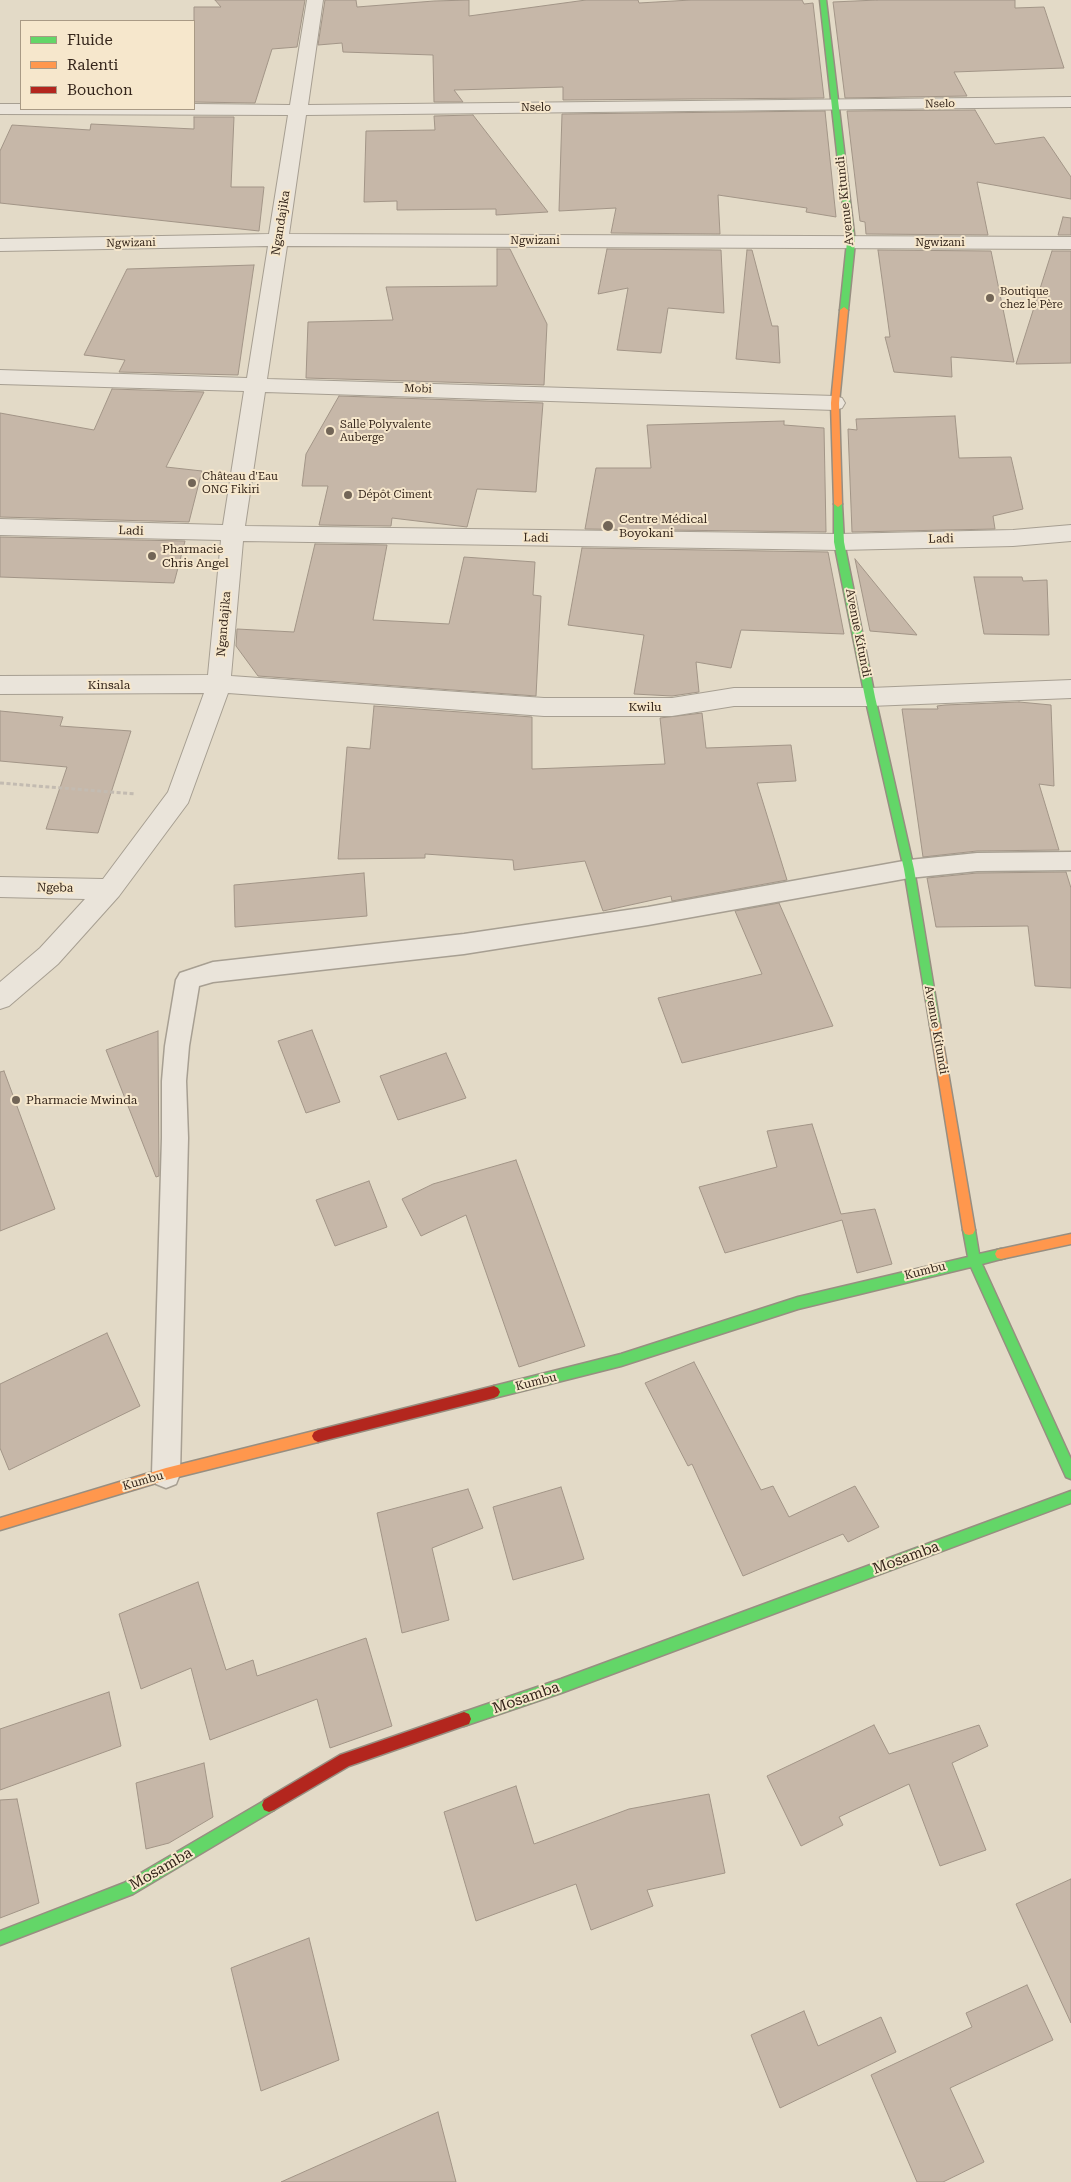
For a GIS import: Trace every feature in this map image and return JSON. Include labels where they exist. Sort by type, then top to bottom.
[{"type":"street","name":"Ngandajika","points":[[0,998],[49,956],[110,889],[179,796],[218,684],[233,534],[315,0]]},
{"type":"street","name":"Avenue Kitundi","points":[[823,0],[851,242],[835,403],[840,542],[870,697],[909,869],[974,1259],[1071,1473]]},
{"type":"street","name":"Nselo","points":[[195,110],[834,106],[1071,102]]},
{"type":"street","name":"Nselo","points":[[0,109],[20,109]]},
{"type":"street","name":"Ngwizani","points":[[0,245],[278,240],[1071,243]]},
{"type":"street","name":"Mobi","points":[[0,376],[835,403]]},
{"type":"street","name":"Ladi","points":[[0,527],[233,534],[840,542],[1013,538],[1071,533]]},
{"type":"street","name":"Kinsala","points":[[0,685],[218,684]]},
{"type":"street","name":"Kwilu","points":[[218,684],[544,707],[672,706],[734,697],[870,697],[1071,689]]},
{"type":"street","name":"Ngeba","points":[[0,887],[110,889]]},
{"type":"street","name":"Kumbu","points":[[0,1524],[166,1474],[621,1360],[798,1303],[974,1259],[1071,1239]]},
{"type":"street","name":"Mosamba","points":[[0,1938],[128,1889],[345,1760],[570,1682],[1071,1497]]},
{"type":"lane","points":[[166,1474],[174,1081],[177,1046],[188,980],[213,972],[464,944],[648,916],[909,869],[977,862],[1071,861]]},
{"type":"path","points":[[0,783],[68,790],[179,796]]},
{"type":"building","points":[[215,0],[305,0],[297,47],[272,49],[255,103],[195,102],[194,7],[221,7]]},
{"type":"building","points":[[325,0],[356,0],[357,7],[469,0],[469,16],[586,0],[638,0],[639,3],[691,0],[802,0],[804,4],[813,3],[824,98],[563,100],[563,87],[454,90],[463,102],[434,102],[433,55],[343,52],[342,43],[318,45]]},
{"type":"building","points":[[877,0],[1015,0],[1015,8],[1044,7],[1064,68],[954,72],[967,96],[845,98],[833,2]]},
{"type":"building","points":[[975,110],[995,144],[1044,137],[1071,177],[1071,199],[977,182],[988,235],[866,234],[865,222],[860,221],[847,111]]},
{"type":"building","points":[[825,111],[836,217],[806,212],[807,208],[718,195],[720,234],[611,233],[616,208],[559,211],[562,114]]},
{"type":"building","points":[[473,115],[548,212],[496,215],[496,209],[397,210],[397,201],[364,202],[366,131],[435,130],[434,116]]},
{"type":"building","points":[[194,117],[234,117],[231,187],[264,187],[259,231],[0,203],[0,151],[12,125],[90,130],[91,124],[194,129]]},
{"type":"building","points":[[1063,217],[1071,218],[1071,235],[1058,235]]},
{"type":"building","points":[[497,249],[510,249],[547,324],[544,385],[306,378],[308,322],[393,320],[386,287],[497,286]]},
{"type":"building","points":[[607,249],[721,250],[724,313],[668,308],[661,353],[617,350],[628,288],[598,294]]},
{"type":"building","points":[[747,250],[752,250],[772,326],[778,326],[780,363],[736,359]]},
{"type":"building","points":[[878,250],[991,251],[1014,362],[951,357],[952,377],[894,372],[885,337],[890,337]]},
{"type":"building","points":[[1052,251],[1071,251],[1071,363],[1016,364]]},
{"type":"building","points":[[254,265],[238,375],[119,372],[125,360],[84,355],[127,269]]},
{"type":"building","points":[[112,389],[204,392],[166,467],[202,471],[189,522],[0,517],[0,413],[94,430]]},
{"type":"building","points":[[339,396],[543,403],[536,492],[477,489],[467,527],[392,518],[391,526],[319,525],[328,486],[302,486],[306,454]]},
{"type":"building","points":[[955,416],[959,458],[1011,457],[1023,509],[993,516],[995,529],[852,532],[848,429],[857,430],[856,419]]},
{"type":"building","points":[[784,421],[784,425],[824,428],[826,532],[585,529],[596,468],[651,468],[647,425]]},
{"type":"building","points":[[0,537],[185,541],[174,583],[0,577]]},
{"type":"building","points":[[315,544],[387,545],[373,620],[449,624],[464,557],[535,562],[533,595],[541,596],[536,696],[258,676],[236,646],[237,629],[294,632]]},
{"type":"building","points":[[582,548],[828,552],[844,634],[741,630],[731,668],[696,662],[699,692],[672,696],[634,694],[644,635],[568,625]]},
{"type":"building","points":[[855,559],[917,635],[870,631]]},
{"type":"building","points":[[974,577],[1022,577],[1023,581],[1047,580],[1049,635],[984,634]]},
{"type":"building","points":[[1019,702],[1051,705],[1054,786],[1039,784],[1059,850],[977,851],[923,857],[902,709],[938,709],[937,706],[945,705]]},
{"type":"building","points":[[374,706],[532,717],[532,769],[665,764],[660,718],[702,713],[706,748],[791,745],[796,781],[757,783],[787,880],[672,901],[671,896],[603,911],[585,861],[514,870],[513,860],[425,854],[425,858],[338,859],[347,747],[370,749]]},
{"type":"building","points":[[0,711],[63,717],[60,726],[131,731],[98,833],[46,829],[67,767],[0,761]]},
{"type":"building","points":[[1066,872],[1071,888],[1071,988],[1035,986],[1028,926],[936,927],[927,878],[977,873]]},
{"type":"building","points":[[364,873],[367,916],[235,927],[234,885]]},
{"type":"building","points":[[779,903],[833,1026],[682,1063],[658,998],[762,974],[735,911]]},
{"type":"building","points":[[312,1030],[340,1102],[306,1113],[278,1041]]},
{"type":"building","points":[[158,1031],[159,1176],[156,1177],[106,1050]]},
{"type":"building","points":[[446,1053],[466,1098],[398,1120],[380,1076]]},
{"type":"building","points":[[4,1071],[55,1209],[0,1231],[0,1072]]},
{"type":"building","points":[[812,1124],[841,1214],[875,1209],[892,1264],[857,1273],[842,1220],[725,1253],[699,1187],[777,1167],[767,1131]]},
{"type":"building","points":[[516,1160],[585,1346],[519,1367],[466,1215],[421,1236],[402,1199],[433,1184]]},
{"type":"building","points":[[369,1181],[387,1227],[335,1246],[316,1200]]},
{"type":"building","points":[[107,1333],[140,1406],[9,1470],[0,1448],[0,1384]]},
{"type":"building","points":[[694,1362],[761,1490],[773,1486],[789,1517],[855,1486],[879,1527],[848,1542],[843,1534],[743,1576],[692,1464],[688,1466],[645,1383]]},
{"type":"building","points":[[561,1487],[584,1559],[513,1580],[493,1507]]},
{"type":"building","points":[[468,1489],[483,1528],[432,1548],[449,1620],[402,1633],[377,1513]]},
{"type":"building","points":[[198,1582],[226,1670],[253,1660],[257,1676],[366,1638],[392,1726],[330,1748],[317,1699],[210,1740],[191,1668],[141,1689],[119,1614]]},
{"type":"building","points":[[109,1692],[121,1746],[0,1790],[0,1729]]},
{"type":"building","points":[[874,1725],[889,1754],[979,1725],[988,1746],[952,1763],[986,1850],[940,1866],[909,1784],[839,1817],[843,1825],[801,1846],[767,1776]]},
{"type":"building","points":[[204,1763],[213,1817],[169,1843],[146,1849],[136,1783]]},
{"type":"building","points":[[516,1786],[534,1844],[629,1809],[709,1794],[725,1873],[647,1890],[653,1906],[591,1930],[576,1884],[476,1921],[444,1812]]},
{"type":"building","points":[[17,1799],[39,1903],[0,1918],[0,1800]]},
{"type":"building","points":[[1071,1879],[1071,2023],[1016,1904]]},
{"type":"building","points":[[309,1938],[339,2060],[261,2091],[231,1968]]},
{"type":"building","points":[[1027,1985],[1053,2040],[950,2088],[984,2162],[943,2182],[917,2182],[871,2075],[972,2027],[966,2013]]},
{"type":"building","points":[[804,2011],[818,2046],[881,2017],[896,2052],[780,2108],[751,2035]]},
{"type":"building","points":[[438,2112],[456,2182],[281,2182]]},
{"type":"traffic: fast","points":[[823,0],[851,242],[844,310]]},
{"type":"traffic: fast","points":[[838,504],[839,542],[870,697],[909,869],[935,1025]]},
{"type":"traffic: fast","points":[[969,1230],[974,1259],[1071,1473]]},
{"type":"traffic: fast","points":[[494,1392],[621,1360],[798,1303],[1001,1254]]},
{"type":"traffic: fast","points":[[464,1719],[561,1686],[1071,1497]]},
{"type":"traffic: fast","points":[[0,1938],[128,1889],[269,1805]]},
{"type":"traffic: slow","points":[[838,504],[835,403],[844,310]]},
{"type":"traffic: slow","points":[[935,1025],[969,1230]]},
{"type":"traffic: slow","points":[[1001,1254],[1071,1239]]},
{"type":"traffic: slow","points":[[0,1524],[166,1474],[318,1436]]},
{"type":"traffic: jam","points":[[318,1436],[494,1392]]},
{"type":"traffic: jam","points":[[269,1805],[345,1760],[464,1719]]},
{"type":"place","name":"Boutique chez le Père","points":[[990,298]]},
{"type":"place","name":"Salle Polyvalente Auberge","points":[[330,431]]},
{"type":"place","name":"Château d'Eau ONG Fikiri","points":[[192,483]]},
{"type":"place","name":"Dépôt Ciment","points":[[348,495]]},
{"type":"place","name":"Centre Médical Boyokani","points":[[608,526]]},
{"type":"place","name":"Pharmacie Chris Angel","points":[[152,556]]},
{"type":"place","name":"Pharmacie Mwinda","points":[[16,1100]]}]
